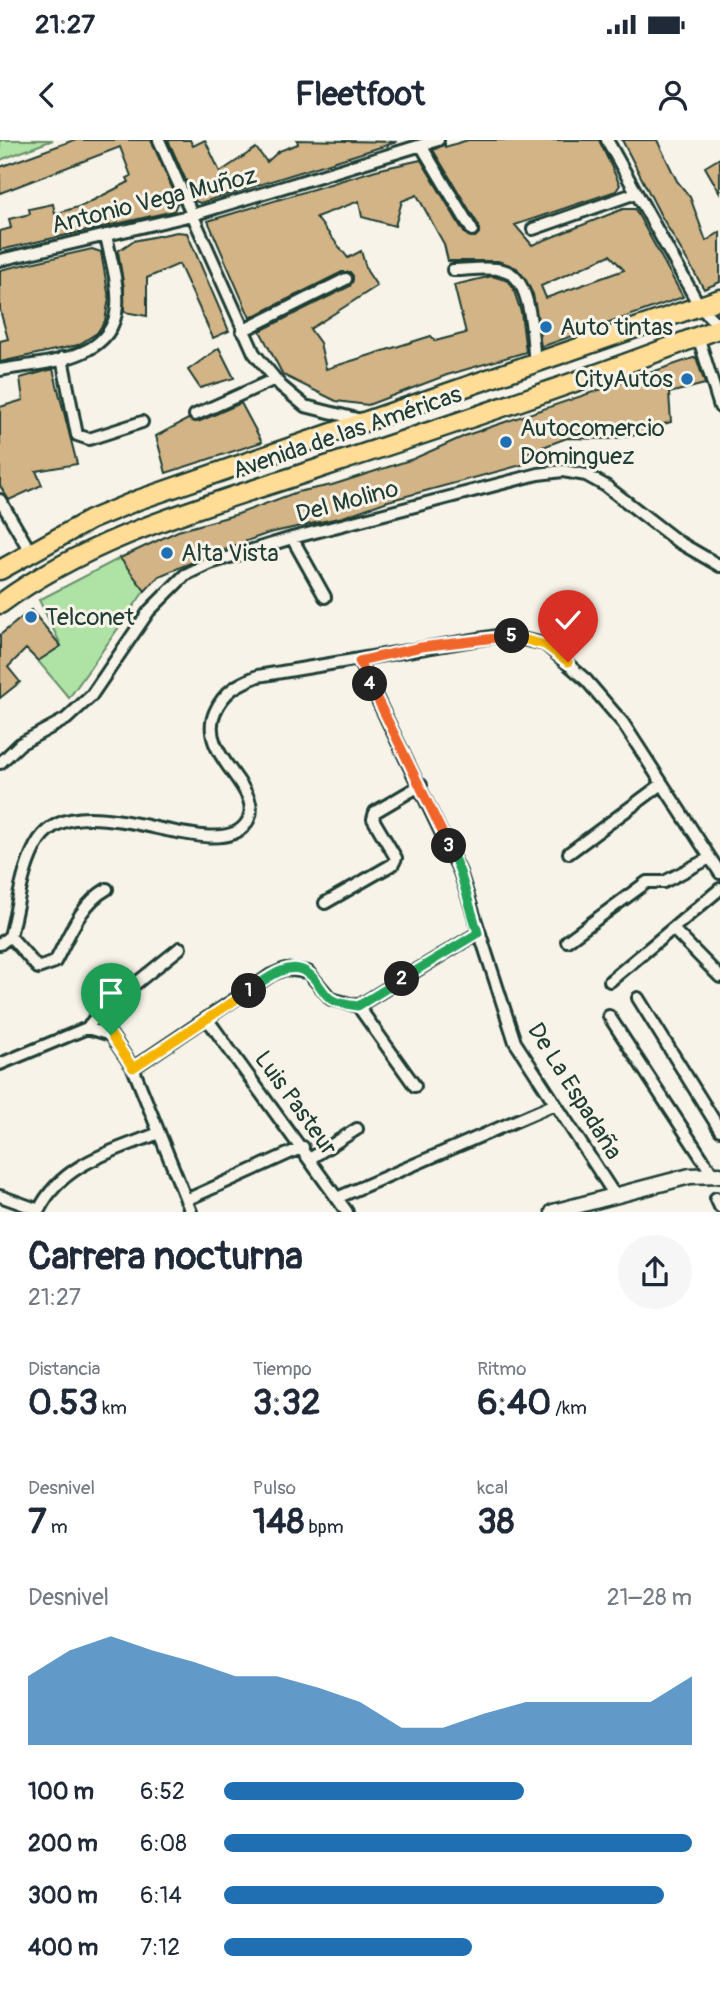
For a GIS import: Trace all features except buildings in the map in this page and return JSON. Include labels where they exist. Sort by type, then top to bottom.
[{"type":"main road","name":"Avenida de las Américas","points":[[0,570],[90,520],[138,500],[720,299]]},
{"type":"main road","name":"Avenida de las Américas","points":[[0,604],[64,562],[160,521],[720,327]]},
{"type":"street","points":[[159,140],[242,331],[275,379],[305,406],[368,422]]},
{"type":"street","name":"Antonio Vega Muñoz","points":[[0,260],[192,215],[438,140]]},
{"type":"street","points":[[607,140],[699,307],[720,327]]},
{"type":"street","points":[[422,147],[472,230]]},
{"type":"street","points":[[533,229],[636,193]]},
{"type":"street","points":[[0,370],[84,353],[103,342],[113,327],[118,304],[106,235]]},
{"type":"street","points":[[453,270],[502,270],[517,280],[524,289],[530,313],[535,364]]},
{"type":"street","points":[[242,331],[346,279]]},
{"type":"street","points":[[698,336],[720,407]]},
{"type":"street","points":[[62,358],[77,435],[89,439],[142,422]]},
{"type":"street","points":[[195,415],[275,379]]},
{"type":"street","name":"Del Molino","points":[[0,763],[20,744],[66,719],[91,696],[149,611],[185,575],[211,563],[292,537],[538,474],[563,471],[586,475],[606,486],[677,541],[720,566]]},
{"type":"street","points":[[0,500],[30,551]]},
{"type":"street","points":[[292,537],[325,597]]},
{"type":"street","points":[[0,944],[10,936],[32,853],[47,830],[56,824],[82,819],[171,829],[209,837],[229,835],[243,828],[253,806],[212,740],[210,722],[218,703],[235,685],[258,676],[503,635],[545,645],[568,662],[606,702],[662,784],[708,859],[720,873]]},
{"type":"street","name":"De La Espadaña","points":[[359,661],[421,785],[460,872],[515,1042],[614,1194]]},
{"type":"street","points":[[569,853],[662,784]]},
{"type":"street","points":[[326,903],[393,864],[396,858],[373,819],[375,812],[421,785]]},
{"type":"street","points":[[567,941],[647,882],[664,882],[708,859]]},
{"type":"street","points":[[10,936],[38,968],[48,967],[55,962],[80,914],[96,895],[107,889]]},
{"type":"street","points":[[610,981],[720,889]]},
{"type":"street","points":[[673,929],[720,977]]},
{"type":"street","points":[[358,1006],[478,933]]},
{"type":"street","points":[[0,1064],[87,1028],[99,1013],[180,948]]},
{"type":"street","points":[[133,1068],[208,1020],[271,975],[285,969],[308,972],[331,999],[358,1006],[415,1086]]},
{"type":"street","points":[[638,998],[720,1130]]},
{"type":"street","points":[[609,1016],[717,1175]]},
{"type":"street","name":"Luis Pasteur","points":[[208,1020],[311,1158],[347,1212]]},
{"type":"street","points":[[87,1028],[111,1035],[133,1068],[191,1212]]},
{"type":"street","points":[[338,1197],[555,1104]]},
{"type":"street","points":[[311,1158],[357,1129]]},
{"type":"street","points":[[0,1196],[40,1211],[47,1194],[74,1169],[159,1133]]},
{"type":"street","points":[[186,1200],[303,1147]]},
{"type":"street","points":[[553,1212],[691,1176],[717,1175]]},
{"type":"green space","points":[[0,140],[53,140],[0,160]]},
{"type":"green space","points":[[120,558],[145,590],[69,698],[38,661],[61,645],[39,600]]},
{"type":"place","name":"Auto tintas","points":[[546,327]]},
{"type":"place","name":"CityAutos","points":[[687,379]]},
{"type":"place","name":"Autocomercio Dominguez","points":[[506,442]]},
{"type":"place","name":"Alta Vista","points":[[167,553]]},
{"type":"place","name":"Telconet","points":[[31,617]]},
{"type":"route","points":[[111,1035],[133,1068],[208,1020],[271,975],[285,969],[308,972],[331,999],[358,1006],[478,933],[460,872],[421,785],[359,661],[421,647],[503,635],[525,638],[545,645],[568,662]]}]
